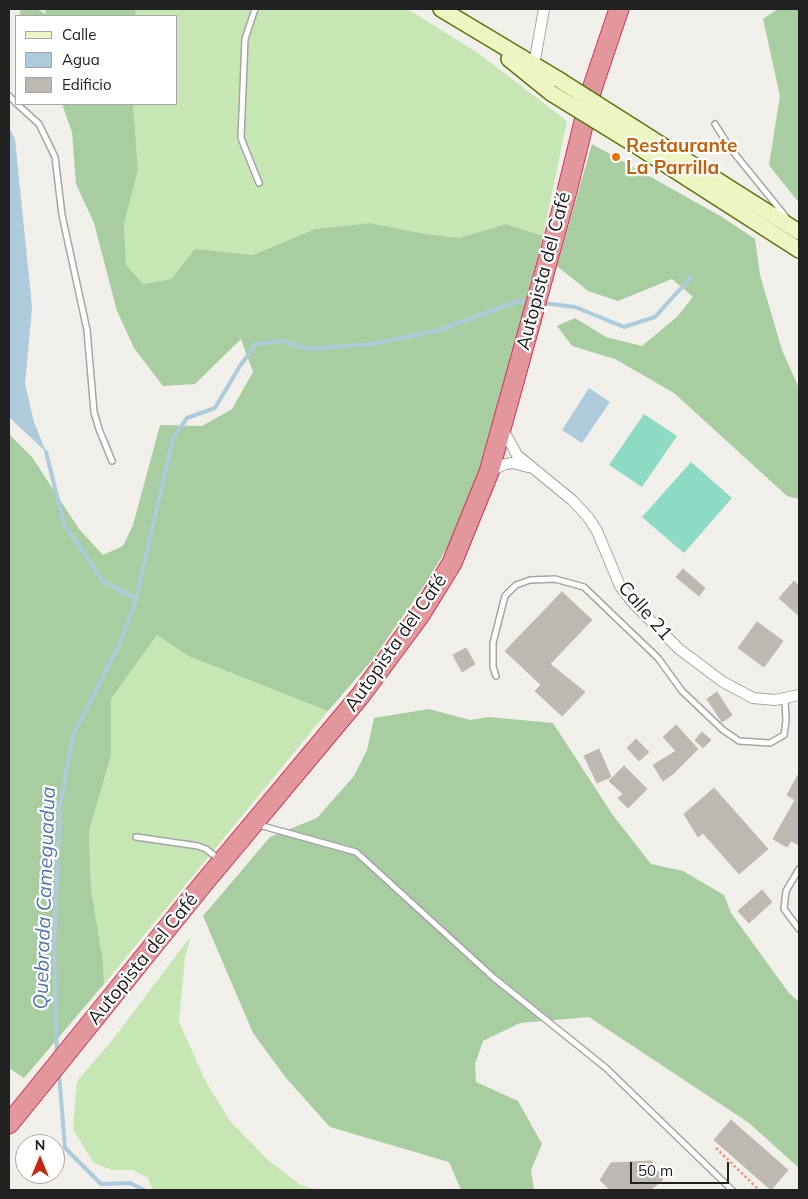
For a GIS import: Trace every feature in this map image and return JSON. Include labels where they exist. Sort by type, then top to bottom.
[{"type":"highway","name":"Autopista del Café","points":[[9,1124],[360,696],[420,615],[452,562],[489,472],[592,89],[618,9]]},
{"type":"main road","points":[[441,9],[534,65],[556,87]]},
{"type":"main road","points":[[465,23],[556,87],[632,135],[796,230]]},
{"type":"main road","points":[[632,135],[799,250]]},
{"type":"street","points":[[534,65],[544,9]]},
{"type":"street","name":"Calle 21","points":[[502,426],[517,456],[572,500],[588,518],[597,531],[620,586],[640,610],[678,649],[701,668],[741,693],[764,700],[785,699],[799,695]]},
{"type":"street","name":"Calle 21","points":[[489,472],[496,466],[513,463],[532,468]]},
{"type":"lane","points":[[254,9],[245,39],[240,138],[259,183]]},
{"type":"lane","points":[[19,105],[38,124],[52,145],[55,156],[65,230],[83,306],[94,412],[112,461]]},
{"type":"lane","points":[[715,124],[730,148],[796,230]]},
{"type":"lane","points":[[496,676],[493,667],[493,643],[505,596],[516,585],[530,580],[555,579],[584,587],[658,658],[682,691],[723,730],[740,741],[770,743],[784,735],[786,721],[785,699]]},
{"type":"lane","points":[[254,824],[356,852],[494,978],[606,1068],[732,1190]]},
{"type":"lane","points":[[136,837],[198,846],[206,849],[222,862]]},
{"type":"lane","points":[[799,869],[786,891],[784,909],[799,929]]},
{"type":"path","points":[[716,1148],[759,1190]]},
{"type":"green space","points":[[21,9],[37,9],[46,14],[45,9],[136,9],[135,15],[19,15]]},
{"type":"green space","points":[[136,9],[406,9],[419,16],[478,53],[567,121],[543,236],[506,224],[459,238],[426,234],[370,223],[315,229],[253,255],[195,250],[171,279],[142,284],[126,265],[124,224],[138,170],[133,105],[178,105],[178,15],[135,15]]},
{"type":"green space","points":[[778,9],[799,9],[799,203],[769,165],[780,96],[763,19]]},
{"type":"green space","points":[[62,105],[133,105],[138,170],[124,224],[126,265],[143,284],[171,279],[195,249],[253,255],[315,229],[370,223],[426,234],[459,238],[506,224],[543,236],[485,457],[459,528],[426,583],[373,659],[328,711],[188,656],[157,635],[111,699],[111,756],[89,831],[91,889],[103,962],[104,984],[24,1078],[9,1068],[9,434],[32,457],[79,529],[103,555],[123,546],[133,525],[160,425],[202,426],[232,409],[253,372],[241,339],[195,384],[163,386],[134,348],[117,311],[94,223],[76,184],[72,132]]},
{"type":"green space","points":[[592,144],[722,217],[755,239],[760,275],[782,350],[799,388],[799,499],[787,496],[674,393],[615,359],[572,346],[557,326],[575,318],[606,337],[642,346],[677,317],[693,297],[672,279],[618,301],[588,291],[557,266]]},
{"type":"green space","points":[[644,414],[677,436],[642,487],[609,465]]},
{"type":"green space","points":[[691,462],[732,498],[684,553],[642,517]]},
{"type":"green space","points":[[157,635],[188,656],[328,711],[104,984],[103,962],[91,889],[89,831],[111,756],[111,699]]},
{"type":"green space","points":[[429,709],[470,720],[489,717],[553,723],[612,814],[651,864],[683,871],[724,895],[731,913],[789,993],[799,1002],[799,1168],[749,1123],[589,1017],[520,1023],[483,1041],[475,1064],[476,1082],[518,1101],[542,1144],[531,1170],[534,1190],[461,1190],[449,1162],[330,1127],[286,1078],[253,1033],[203,916],[270,837],[317,818],[354,776],[367,750],[374,718]]},
{"type":"green space","points":[[191,936],[185,957],[179,1022],[206,1082],[230,1121],[268,1160],[299,1184],[317,1190],[153,1190],[148,1178],[133,1170],[112,1170],[94,1163],[73,1130],[77,1081],[110,1043]]},
{"type":"water","points":[[9,127],[15,139],[32,307],[25,384],[34,422],[46,452],[9,417]]},
{"type":"water","points":[[589,388],[610,402],[582,443],[562,430]]},
{"type":"building","points":[[683,569],[705,588],[699,596],[676,577]]},
{"type":"building","points":[[794,581],[799,586],[799,616],[779,598]]},
{"type":"building","points":[[562,592],[592,620],[550,664],[585,692],[562,716],[535,691],[541,685],[505,651]]},
{"type":"building","points":[[757,622],[783,641],[764,667],[738,648]]},
{"type":"building","points":[[466,648],[475,664],[462,672],[453,655]]},
{"type":"building","points":[[717,692],[732,715],[722,722],[707,699]]},
{"type":"building","points":[[676,725],[698,749],[673,774],[663,781],[653,765],[676,751],[663,737]]},
{"type":"building","points":[[702,732],[711,740],[703,748],[695,740]]},
{"type":"building","points":[[636,739],[649,752],[639,761],[627,748]]},
{"type":"building","points":[[599,749],[611,777],[597,783],[584,756]]},
{"type":"building","points":[[624,766],[647,789],[628,808],[618,798],[623,794],[609,781]]},
{"type":"building","points":[[799,773],[799,845],[791,841],[787,847],[773,839],[795,800],[787,795]]},
{"type":"building","points":[[714,788],[768,849],[739,874],[703,833],[698,837],[684,814]]},
{"type":"building","points":[[762,890],[772,902],[749,923],[738,911]]},
{"type":"building","points":[[731,1120],[788,1170],[771,1190],[714,1140]]},
{"type":"building","points":[[651,1161],[663,1180],[650,1190],[610,1190],[600,1180],[611,1163]]},
{"type":"waterway","points":[[543,303],[575,307],[624,327],[655,317],[691,277]]},
{"type":"waterway","points":[[57,1053],[54,948],[60,806],[73,735],[122,639],[136,599],[173,438],[187,418],[215,408],[240,366],[256,344],[282,341],[308,349],[373,344],[439,330],[519,301],[531,302]]},
{"type":"waterway","name":"Quebrada Cameguadua","points":[[46,452],[64,524],[103,581],[136,599]]},
{"type":"waterway","name":"Quebrada Cameguadua","points":[[59,1073],[65,1148],[101,1184],[130,1183],[144,1190]]},
{"type":"place","name":"Restaurante La Parrilla","points":[[616,157]]}]
